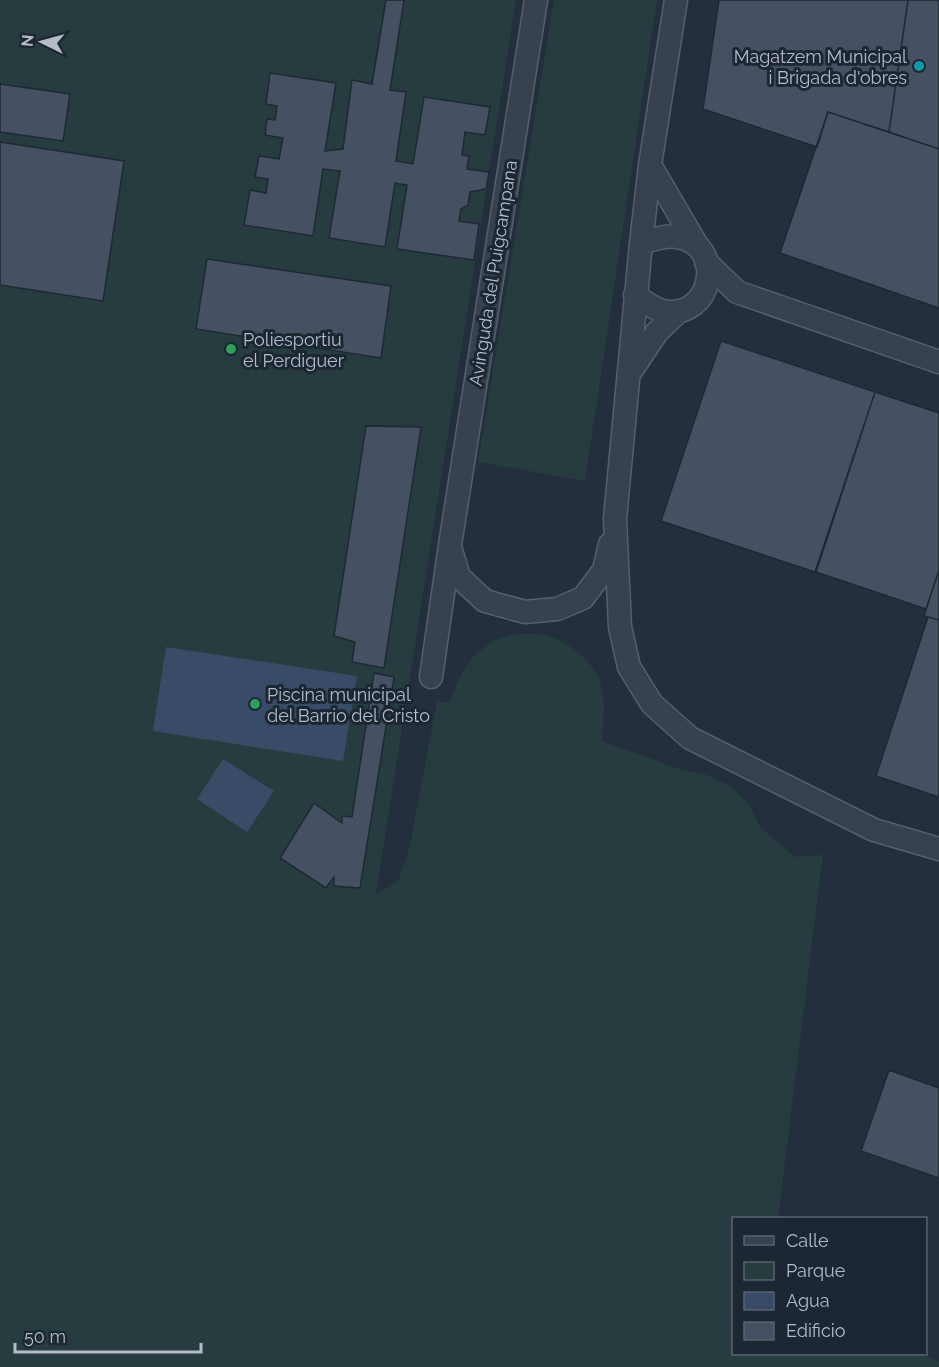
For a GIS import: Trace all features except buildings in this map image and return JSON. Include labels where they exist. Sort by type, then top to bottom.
[{"type":"street","name":"Avinguda del Puigcampana","points":[[431,677],[536,0]]},
{"type":"street","name":"Avinguda del Puigcampana","points":[[450,545],[459,577],[485,601],[525,612],[557,609],[583,598],[604,570],[615,519],[635,295],[650,165],[676,0]]},
{"type":"street","points":[[627,378],[657,332],[705,292],[709,280],[703,256],[650,165]]},
{"type":"street","points":[[641,243],[664,237],[676,236],[687,239],[737,292],[939,362]]},
{"type":"street","points":[[635,295],[652,307],[663,311],[737,292]]},
{"type":"street","name":"Avinguda del Puigcampana","points":[[615,519],[620,627],[629,667],[652,704],[690,738],[874,830],[939,849]]},
{"type":"green space","points":[[0,0],[516,0],[376,894],[398,882],[410,845],[437,701],[449,703],[464,669],[478,652],[491,643],[519,634],[533,633],[561,641],[585,659],[595,671],[603,693],[602,741],[679,769],[707,775],[730,786],[748,803],[761,828],[795,857],[823,855],[778,1217],[732,1217],[732,1355],[921,1355],[939,1361],[939,1367],[0,1367]]},
{"type":"green space","points":[[554,0],[657,0],[585,481],[478,462]]},
{"type":"water","name":"Piscina municipal del Barrio del Cristo","points":[[166,647],[357,676],[343,761],[153,731]]},
{"type":"water","points":[[223,759],[274,791],[247,832],[197,799]]},
{"type":"place","name":"Magatzem Municipal i Brigada d'obres","points":[[919,66]]},
{"type":"place","name":"Poliesportiu el Perdiguer","points":[[231,349]]},
{"type":"place","name":"Piscina municipal del Barrio del Cristo","points":[[255,704]]}]
